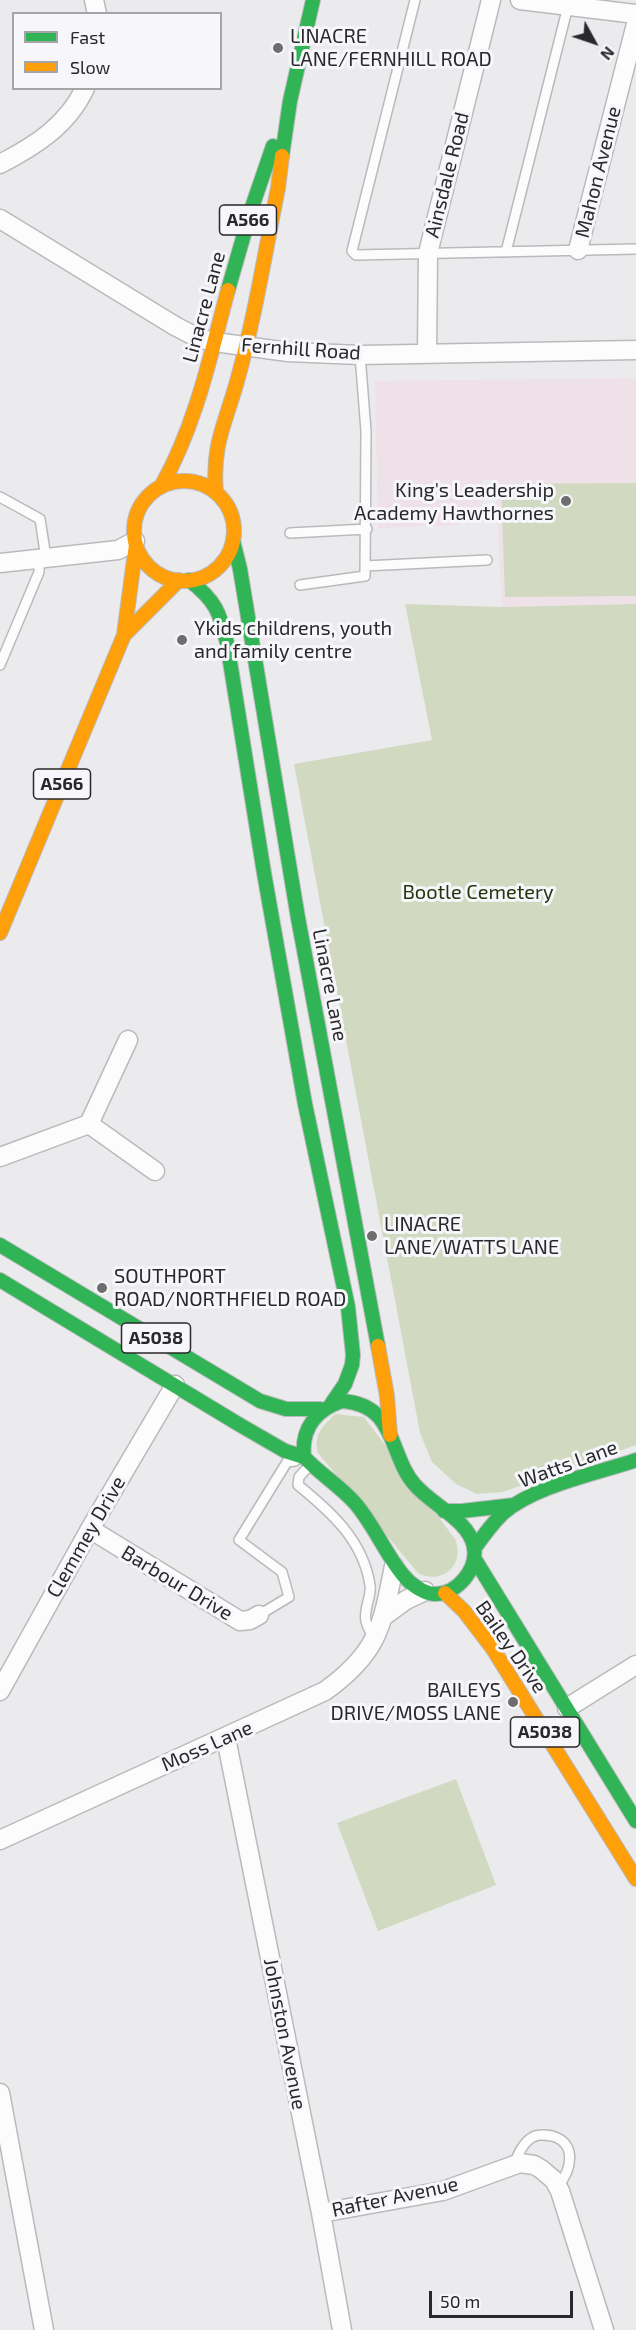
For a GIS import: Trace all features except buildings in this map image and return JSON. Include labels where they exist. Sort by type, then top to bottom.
[{"type":"main road","name":"Linacre Lane","points":[[216,492],[214,470],[220,431],[236,385],[245,345],[278,188],[290,101],[313,0]]},
{"type":"main road","name":"Linacre Lane","points":[[162,485],[180,455],[197,405],[257,185],[290,101]]},
{"type":"main road","points":[[184,580],[205,576],[221,565],[233,541],[234,530],[231,514],[225,502],[216,492],[193,481],[175,481],[162,485],[140,506],[135,520],[136,543],[145,562],[152,569],[163,576],[184,580],[209,595],[219,609],[224,632],[305,1104],[348,1307],[353,1355],[345,1384],[311,1420],[302,1449],[307,1461]]},
{"type":"main road","name":"Linacre Lane","points":[[233,541],[240,569],[298,918],[387,1396],[390,1435]]},
{"type":"main road","name":"A566","points":[[0,933],[124,635],[136,543]]},
{"type":"main road","name":"A566","points":[[124,635],[184,580]]},
{"type":"main road","name":"A5038","points":[[0,1245],[260,1401],[285,1409],[326,1406],[351,1401],[361,1404],[377,1415],[390,1435],[405,1473],[417,1488],[458,1520],[467,1531],[474,1554]]},
{"type":"main road","name":"A5038","points":[[0,1280],[285,1451],[307,1461],[360,1508],[374,1528],[394,1566],[410,1584],[425,1591],[445,1593]]},
{"type":"main road","name":"Watts Lane","points":[[445,1593],[456,1587],[466,1577],[474,1554],[498,1520],[514,1505],[636,1460]]},
{"type":"main road","name":"Watts Lane","points":[[444,1511],[459,1512],[497,1505],[514,1505]]},
{"type":"main road","name":"Bailey Drive","points":[[474,1554],[636,1821]]},
{"type":"main road","name":"Bailey Drive","points":[[445,1593],[469,1616],[493,1649],[636,1879]]},
{"type":"street","name":"Ainsdale Road","points":[[427,353],[428,254],[491,0]]},
{"type":"street","points":[[520,0],[636,14]]},
{"type":"street","name":"Mahon Avenue","points":[[578,250],[636,24]]},
{"type":"street","points":[[0,164],[22,153],[56,128],[73,109],[84,90]]},
{"type":"street","name":"Fernhill Road","points":[[0,219],[175,326],[198,338],[215,342],[288,352],[360,355],[636,350]]},
{"type":"street","points":[[0,563],[118,550],[136,543]]},
{"type":"street","points":[[0,1157],[89,1124],[128,1040]]},
{"type":"street","points":[[89,1124],[155,1171]]},
{"type":"street","name":"Clemmey Drive","points":[[0,1690],[90,1529],[175,1385]]},
{"type":"street","name":"Barbour Drive","points":[[90,1529],[240,1621],[259,1615]]},
{"type":"street","name":"Moss Lane","points":[[0,1840],[325,1691],[355,1666],[375,1641],[384,1616],[394,1566]]},
{"type":"street","points":[[384,1616],[406,1600],[425,1591]]},
{"type":"street","points":[[567,1708],[636,1665]]},
{"type":"street","name":"Johnston Avenue","points":[[226,1738],[321,2213],[342,2330]]},
{"type":"street","points":[[0,2093],[44,2330]]},
{"type":"street","points":[[514,2164],[534,2165],[548,2174],[558,2186],[604,2330]]},
{"type":"street","name":"Rafter Avenue","points":[[321,2213],[443,2191],[514,2164]]},
{"type":"lane","points":[[416,0],[352,251],[356,255],[636,249]]},
{"type":"lane","points":[[506,252],[568,6]]},
{"type":"lane","points":[[300,585],[365,576],[366,430],[360,355]]},
{"type":"lane","points":[[0,497],[40,519],[43,558],[0,665]]},
{"type":"lane","points":[[290,533],[367,529]]},
{"type":"lane","points":[[365,566],[487,560]]},
{"type":"lane","points":[[307,1461],[299,1477],[298,1485],[332,1512],[352,1538],[359,1552],[370,1587],[365,1620],[375,1641]]},
{"type":"lane","name":"Barbour Drive","points":[[259,1615],[289,1597],[282,1572],[240,1540],[287,1462],[307,1461]]},
{"type":"lane","points":[[514,2164],[522,2147],[534,2136],[546,2135],[557,2138],[566,2146],[570,2158],[565,2177],[558,2186]]},
{"type":"shaded area","name":"King's Leadership Academy Hawthornes","points":[[636,378],[636,604],[502,607],[495,480],[483,480],[484,522],[378,528],[375,381]]},
{"type":"green space","points":[[636,483],[636,596],[505,597],[501,484]]},
{"type":"green space","name":"Bootle Cemetery","points":[[405,604],[502,607],[636,604],[636,1445],[503,1492],[477,1494],[456,1484],[432,1462],[420,1433],[294,764],[432,740]]},
{"type":"green space","points":[[335,1414],[364,1417],[455,1539],[458,1548],[457,1557],[450,1570],[443,1575],[435,1577],[418,1573],[318,1453],[318,1436]]},
{"type":"green space","points":[[456,1779],[496,1885],[378,1931],[337,1823]]},
{"type":"traffic: fast","points":[[282,156],[290,101],[313,0]]},
{"type":"traffic: fast","points":[[228,290],[251,210],[273,146]]},
{"type":"traffic: fast","points":[[233,541],[240,569],[298,918],[378,1346]]},
{"type":"traffic: fast","points":[[189,580],[205,594],[215,607],[227,643],[264,873],[305,1104],[348,1307],[352,1365],[345,1384],[332,1403]]},
{"type":"traffic: fast","points":[[0,1245],[260,1401],[286,1409],[320,1409]]},
{"type":"traffic: fast","points":[[0,1280],[240,1425],[285,1451],[304,1457]]},
{"type":"traffic: fast","points":[[342,1401],[362,1405],[379,1417],[389,1433],[404,1469],[415,1485],[458,1521],[471,1537],[474,1547],[473,1564],[464,1579],[451,1590],[434,1594],[421,1590],[409,1582],[355,1503],[304,1457],[305,1438],[312,1422],[325,1410],[342,1401]]},
{"type":"traffic: fast","points":[[474,1549],[499,1517],[517,1503],[567,1481],[636,1460]]},
{"type":"traffic: fast","points":[[444,1511],[514,1505]]},
{"type":"traffic: fast","points":[[474,1558],[636,1821]]},
{"type":"traffic: slow","points":[[216,492],[217,449],[254,312],[282,156]]},
{"type":"traffic: slow","points":[[162,485],[193,414],[228,290]]},
{"type":"traffic: slow","points":[[184,481],[203,485],[219,496],[230,512],[234,531],[230,550],[219,566],[203,577],[184,581],[165,577],[149,566],[138,550],[134,531],[138,512],[149,496],[165,485],[184,481]]},
{"type":"traffic: slow","points":[[0,933],[124,635],[136,545]]},
{"type":"traffic: slow","points":[[124,635],[179,580]]},
{"type":"traffic: slow","points":[[378,1346],[387,1396],[390,1435]]},
{"type":"traffic: slow","points":[[445,1593],[464,1611],[493,1649],[636,1879]]},
{"type":"place","name":"LINACRE LANE/FERNHILL ROAD","points":[[278,48]]},
{"type":"place","name":"King's Leadership Academy Hawthornes","points":[[566,501]]},
{"type":"place","name":"Ykids childrens, youth and family centre","points":[[182,640]]},
{"type":"place","name":"LINACRE LANE/WATTS LANE","points":[[372,1236]]},
{"type":"place","name":"SOUTHPORT ROAD/NORTHFIELD ROAD","points":[[102,1288]]},
{"type":"place","name":"BAILEYS DRIVE/MOSS LANE","points":[[513,1702]]}]
